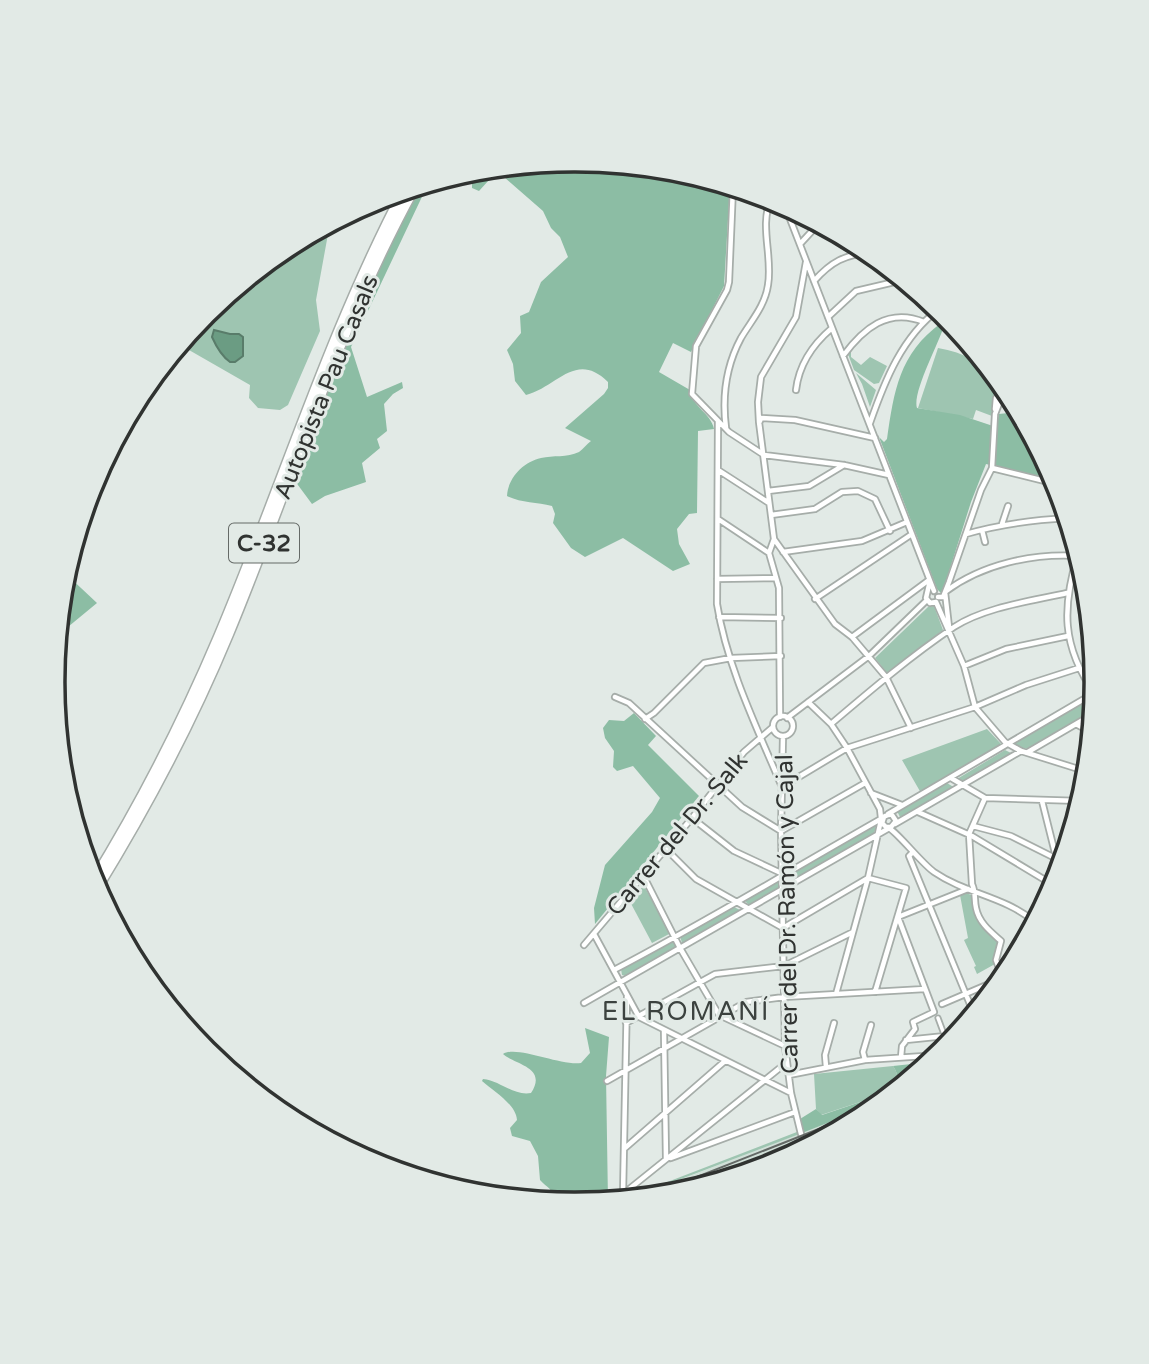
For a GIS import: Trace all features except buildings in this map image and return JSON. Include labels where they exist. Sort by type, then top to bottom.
[{"type":"highway","name":"Autopista Pau Casals","points":[[104,876],[154,791],[202,693],[257,561],[348,324],[408,200]]},
{"type":"highway","name":"Autopista Pau Casals","points":[[101,869],[160,765],[196,691],[238,592],[335,338],[398,204]]},
{"type":"street","points":[[733,197],[729,282],[696,346],[692,394],[726,429],[764,455],[844,465],[889,475]]},
{"type":"street","points":[[726,429],[724,388],[735,351],[764,302],[768,289],[770,274],[767,210]]},
{"type":"street","points":[[791,221],[932,591],[964,666],[975,707],[1008,745],[1076,768]]},
{"type":"street","points":[[800,244],[812,231]]},
{"type":"street","points":[[814,281],[835,260],[853,255]]},
{"type":"street","points":[[780,717],[781,618],[776,578],[769,553],[774,539],[760,418],[761,377],[796,317],[807,262]]},
{"type":"street","points":[[828,317],[856,290],[891,283]]},
{"type":"street","points":[[843,356],[863,332],[881,320],[904,316],[924,322]]},
{"type":"street","points":[[870,423],[891,369],[909,340],[930,317]]},
{"type":"street","points":[[796,390],[797,378],[808,354],[832,328]]},
{"type":"street","points":[[788,718],[869,656],[927,600],[943,597],[981,490],[992,468],[1000,402]]},
{"type":"street","points":[[760,418],[795,420],[876,438]]},
{"type":"street","points":[[718,421],[719,617],[761,739],[782,787],[847,748],[975,707],[1026,685],[1079,668]]},
{"type":"street","points":[[768,491],[810,486],[844,465]]},
{"type":"street","points":[[992,468],[1042,480]]},
{"type":"street","points":[[717,469],[769,503]]},
{"type":"street","points":[[771,515],[815,509],[842,492],[858,491],[875,499],[890,531]]},
{"type":"street","points":[[1002,524],[1008,506]]},
{"type":"street","points":[[718,518],[769,553]]},
{"type":"street","points":[[966,534],[1002,524],[1057,519]]},
{"type":"street","points":[[783,552],[852,543],[890,531],[907,522]]},
{"type":"street","points":[[982,530],[985,542]]},
{"type":"street","points":[[815,599],[912,534]]},
{"type":"street","points":[[774,539],[835,624],[852,638],[886,677],[911,728]]},
{"type":"street","points":[[944,592],[970,575],[1016,561],[1068,555]]},
{"type":"street","points":[[1072,576],[1068,593],[1068,636],[1084,676]]},
{"type":"street","points":[[718,579],[776,578]]},
{"type":"street","points":[[852,638],[929,580]]},
{"type":"street","points":[[927,600],[926,594],[932,591]]},
{"type":"street","points":[[944,592],[949,630]]},
{"type":"street","points":[[831,724],[886,677],[949,630],[1000,608],[1068,593]]},
{"type":"street","points":[[937,599],[948,610]]},
{"type":"street","points":[[719,617],[781,618]]},
{"type":"street","points":[[964,666],[1006,649],[1068,636]]},
{"type":"street","points":[[646,719],[704,663],[731,658],[781,656]]},
{"type":"street","points":[[615,697],[629,703],[742,807],[781,831],[865,783]]},
{"type":"street","points":[[584,1003],[877,835],[903,806],[1083,700]]},
{"type":"street","points":[[808,702],[831,724],[880,809],[912,853],[936,873],[1019,909],[1027,916]]},
{"type":"street","points":[[780,717],[788,718],[793,729],[789,734],[783,736],[776,733],[775,721],[780,717]]},
{"type":"street","points":[[614,970],[675,938],[783,874],[889,821],[919,811],[961,785],[1083,720]]},
{"type":"street","points":[[1076,724],[1082,728]]},
{"type":"street","name":"Carrer del Dr. Salk","points":[[584,945],[744,752],[774,727]]},
{"type":"street","name":"Carrer del Dr. Ramón y Cajal","points":[[783,736],[781,831],[785,1046],[791,1093],[801,1133]]},
{"type":"street","points":[[951,778],[985,798],[1070,802]]},
{"type":"street","points":[[871,793],[903,806]]},
{"type":"street","points":[[985,798],[969,834],[972,884],[982,923],[1001,941],[996,960],[998,965]]},
{"type":"street","points":[[1042,801],[1055,852]]},
{"type":"street","points":[[919,811],[969,834],[1044,879]]},
{"type":"street","points":[[692,818],[734,851],[783,874]]},
{"type":"street","points":[[836,994],[877,835],[889,821]]},
{"type":"street","points":[[973,826],[1011,836],[1053,857]]},
{"type":"street","points":[[665,848],[696,879],[783,928],[867,878],[906,888],[875,992]]},
{"type":"street","points":[[912,853],[909,856],[970,1004]]},
{"type":"street","points":[[643,875],[680,948],[719,1015],[785,1046]]},
{"type":"street","points":[[898,917],[968,889]]},
{"type":"street","points":[[898,917],[934,1012],[914,1022],[915,1028],[905,1040],[901,1057]]},
{"type":"street","points":[[626,1023],[715,974],[783,967],[853,932]]},
{"type":"street","points":[[594,934],[639,1017],[791,1093]]},
{"type":"street","points":[[942,1004],[983,986]]},
{"type":"street","points":[[607,1081],[746,1002],[784,997],[925,989]]},
{"type":"street","points":[[623,1189],[627,995]]},
{"type":"street","points":[[938,1018],[944,1033]]},
{"type":"street","points":[[825,1067],[825,1055],[834,1023]]},
{"type":"street","points":[[865,1060],[863,1052],[871,1025]]},
{"type":"street","points":[[664,1031],[666,1160]]},
{"type":"street","points":[[905,1040],[939,1037]]},
{"type":"street","points":[[789,1075],[865,1060],[920,1056]]},
{"type":"street","points":[[625,1148],[725,1061]]},
{"type":"street","points":[[630,1188],[787,1062]]},
{"type":"street","points":[[666,1160],[795,1112]]},
{"type":"shaded area","points":[[541,173],[608,173],[674,182],[729,197],[724,286],[691,352],[673,343],[659,372],[690,390],[694,401],[714,429],[698,431],[697,513],[689,514],[677,529],[679,544],[690,564],[673,571],[623,538],[585,557],[571,548],[553,523],[555,514],[552,506],[507,496],[513,477],[528,463],[541,458],[574,454],[591,441],[565,428],[608,388],[608,382],[597,373],[586,369],[576,370],[526,395],[515,381],[513,364],[507,350],[521,333],[520,316],[529,312],[541,282],[568,257],[560,237],[551,228],[543,211],[505,178]]},
{"type":"shaded area","points":[[492,180],[479,191],[472,188],[472,183]]},
{"type":"shaded area","points":[[422,196],[351,347],[367,397],[402,382],[403,388],[384,404],[387,431],[377,439],[380,448],[362,463],[366,482],[325,496],[312,504],[292,477],[335,366],[412,199]]},
{"type":"shaded area","points":[[327,237],[316,300],[320,331],[288,405],[280,410],[258,408],[249,398],[250,385],[188,350],[238,299],[291,258]]},
{"type":"shaded area","points":[[938,325],[942,330],[918,392],[917,408],[960,415],[996,427],[999,414],[1007,413],[1041,477],[986,464],[942,594],[937,589],[879,437],[884,442],[887,439],[892,405],[901,375],[916,347]]},
{"type":"shaded area","points":[[214,330],[243,337],[243,356],[235,362],[227,360],[212,337]]},
{"type":"shaded area","points":[[938,348],[967,357],[996,396],[992,416],[976,410],[973,419],[918,408]]},
{"type":"shaded area","points":[[851,350],[851,357],[861,365],[870,357],[887,366],[879,383],[874,384],[854,370],[848,354]]},
{"type":"shaded area","points":[[856,373],[876,390],[870,407],[862,384]]},
{"type":"shaded area","points":[[75,582],[97,603],[68,627]]},
{"type":"shaded area","points":[[934,606],[943,630],[887,673],[875,658],[928,607]]},
{"type":"shaded area","points":[[1083,701],[1083,717],[1031,747],[1024,749],[1014,743]]},
{"type":"shaded area","points":[[634,713],[656,736],[648,745],[699,796],[595,924],[594,908],[605,865],[652,812],[660,798],[633,766],[617,771],[613,767],[614,751],[605,738],[603,728],[609,720],[624,721]]},
{"type":"shaded area","points":[[987,729],[1003,746],[921,793],[902,760]]},
{"type":"shaded area","points":[[1005,750],[1013,754],[965,782],[961,783],[957,779]]},
{"type":"shaded area","points":[[947,783],[955,788],[901,819],[897,811]]},
{"type":"shaded area","points":[[876,826],[874,834],[791,882],[787,881],[789,873]]},
{"type":"shaded area","points":[[778,881],[778,889],[753,904],[749,905],[744,900]]},
{"type":"shaded area","points":[[644,886],[671,933],[652,943],[628,898]]},
{"type":"shaded area","points":[[960,895],[972,895],[978,920],[998,943],[995,964],[977,974],[964,940],[968,938]]},
{"type":"shaded area","points":[[732,906],[742,911],[682,943],[680,936]]},
{"type":"shaded area","points":[[673,941],[677,948],[626,976],[622,975],[621,969]]},
{"type":"shaded area","points":[[585,1028],[609,1037],[606,1076],[608,1191],[551,1191],[540,1180],[538,1156],[530,1141],[512,1136],[510,1128],[517,1120],[513,1109],[482,1081],[489,1080],[518,1092],[531,1093],[535,1084],[533,1072],[503,1054],[518,1052],[562,1062],[581,1063],[590,1053]]},
{"type":"shaded area","points":[[912,1064],[897,1076],[893,1066]]},
{"type":"shaded area","points":[[893,1066],[897,1076],[866,1100],[821,1115],[816,1109],[814,1074]]},
{"type":"shaded area","points":[[866,1100],[832,1121],[802,1133],[800,1119],[816,1109],[822,1115]]},
{"type":"shaded area","points":[[834,1120],[770,1153],[738,1165],[675,1182]]},
{"type":"shaded area","points":[[802,1130],[802,1133],[663,1184]]},
{"type":"railway","points":[[702,1175],[817,1130]]},
{"type":"district","name":"EL ROMANÍ","points":[[686,1011]]}]
